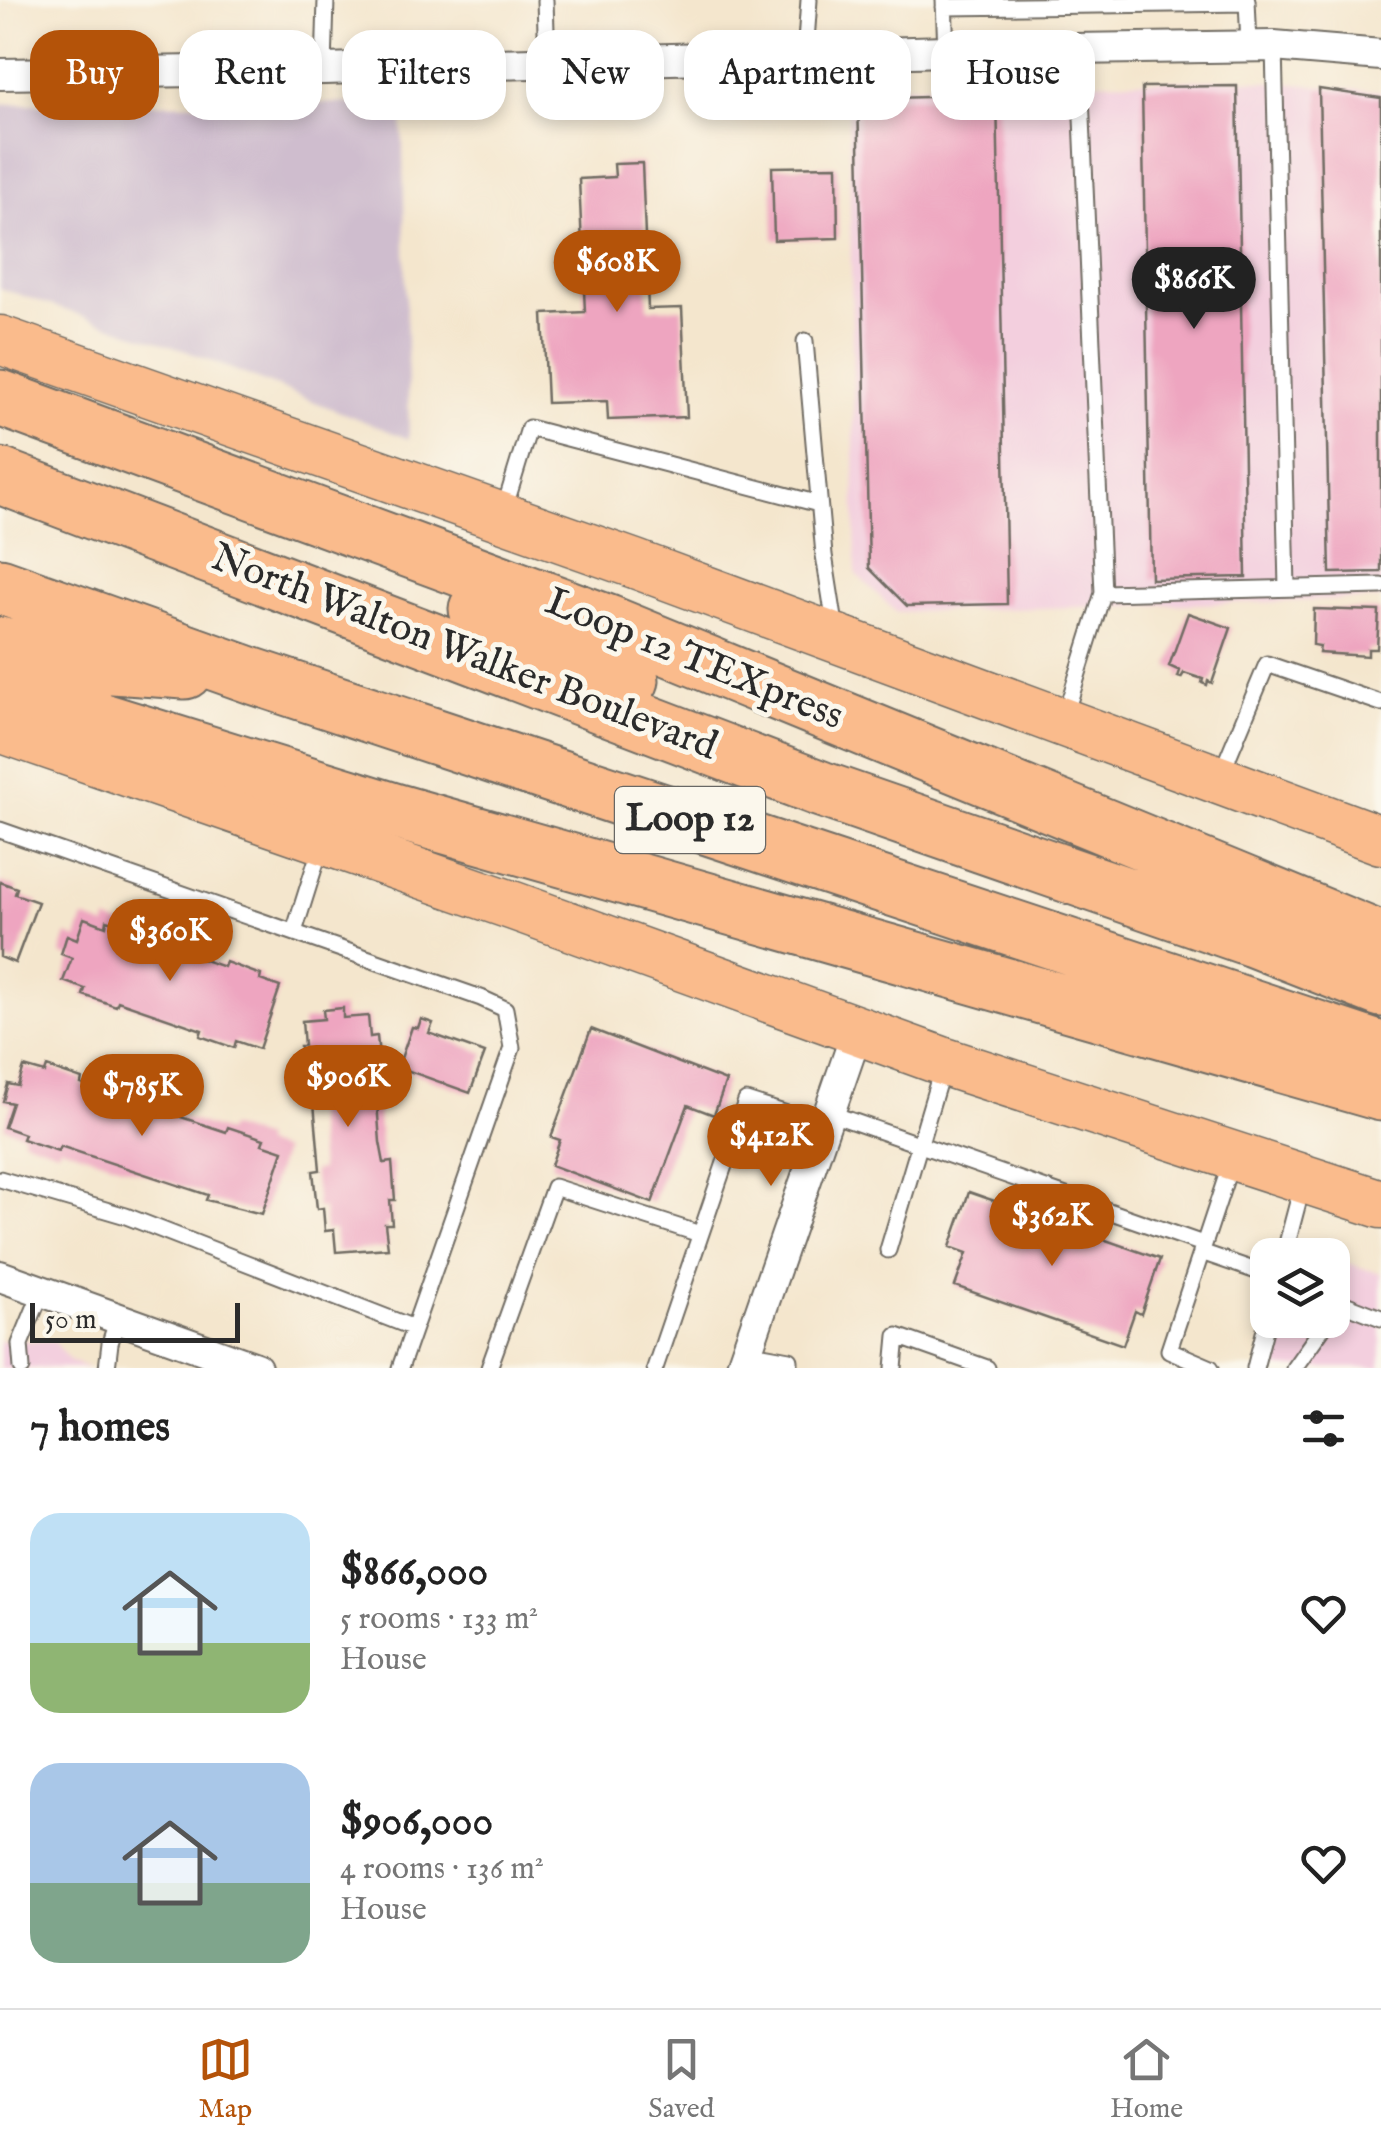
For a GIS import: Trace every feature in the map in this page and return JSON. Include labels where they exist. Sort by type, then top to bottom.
[{"type":"highway","name":"Loop 12 TEXpress","points":[[0,398],[608,623],[1381,940]]},
{"type":"highway","points":[[135,448],[763,740],[821,789]]},
{"type":"highway","name":"North Walton Walker Boulevard","points":[[0,476],[821,789],[1253,939],[1381,988]]},
{"type":"highway","name":"North Walton Walker Boulevard","points":[[0,586],[253,676],[1381,1050]]},
{"type":"highway","points":[[0,645],[84,664],[253,676]]},
{"type":"highway","points":[[0,683],[106,722],[394,811],[1381,1093]]},
{"type":"main road","points":[[0,340],[635,564],[1381,840]]},
{"type":"main road","points":[[0,728],[514,906],[944,1062],[1381,1204]]},
{"type":"street","points":[[1095,50],[1262,46],[1381,55]]},
{"type":"street","points":[[0,74],[526,63]]},
{"type":"street","points":[[744,1360],[858,1029]]},
{"type":"street","points":[[0,1276],[256,1368]]},
{"type":"lane","points":[[324,69],[326,0]]},
{"type":"lane","points":[[546,0],[546,30]]},
{"type":"lane","points":[[807,30],[810,0]]},
{"type":"lane","points":[[945,30],[944,4],[1247,1],[1262,46],[1287,588]]},
{"type":"lane","points":[[1062,724],[1104,593],[1082,120]]},
{"type":"lane","points":[[806,341],[824,555],[837,640]]},
{"type":"lane","points":[[502,517],[529,428],[820,504]]},
{"type":"lane","points":[[1104,593],[1381,586]]},
{"type":"lane","points":[[1218,782],[1267,664],[1381,704]]},
{"type":"lane","points":[[0,830],[505,1009],[512,1048],[400,1368]]},
{"type":"lane","points":[[294,932],[323,840]]},
{"type":"lane","points":[[888,1250],[944,1062]]},
{"type":"lane","points":[[655,1368],[746,1100],[919,1142],[1250,1268]]},
{"type":"lane","points":[[1211,1368],[1169,1350],[1233,1157]]},
{"type":"lane","points":[[0,1179],[126,1216],[414,1328]]},
{"type":"lane","points":[[1289,1238],[1304,1180]]},
{"type":"lane","points":[[489,1368],[554,1186],[700,1234]]},
{"type":"lane","points":[[22,1368],[20,1344],[42,1290]]},
{"type":"lane","points":[[1350,1309],[1381,1318]]},
{"type":"lane","points":[[107,1368],[118,1318]]},
{"type":"lane","points":[[894,1368],[897,1336],[986,1368]]},
{"type":"lane","points":[[1254,1368],[1262,1338]]},
{"type":"lane","points":[[1294,1368],[1315,1338]]},
{"type":"lane","points":[[744,1360],[790,1360],[790,1368]]},
{"type":"shaded area","points":[[1232,79],[1381,91],[1381,599],[896,612],[856,574],[849,120],[911,120],[911,86],[931,85],[931,120],[1095,120],[1095,82]]},
{"type":"shaded area","points":[[322,103],[342,103],[342,120],[402,120],[409,439],[186,351],[0,288],[0,104],[30,104],[30,120],[159,120],[159,104],[179,104],[179,120],[322,120]]},
{"type":"shaded area","points":[[1350,1264],[1381,1274],[1381,1368],[1272,1368],[1280,1338],[1350,1338]]},
{"type":"shaded area","points":[[0,1341],[54,1341],[69,1360],[89,1368],[0,1368]]},
{"type":"building","points":[[1237,86],[1246,577],[1151,579],[1142,87]]},
{"type":"building","points":[[1319,89],[1381,98],[1381,572],[1330,573]]},
{"type":"building","points":[[911,97],[931,97],[931,120],[997,120],[1007,604],[907,606],[869,568],[858,120],[911,120]]},
{"type":"building","points":[[642,163],[648,309],[682,308],[687,417],[608,420],[607,401],[547,403],[543,314],[585,312],[579,179],[615,177],[614,164]]},
{"type":"building","points":[[837,166],[838,238],[774,240],[772,167]]},
{"type":"building","points":[[1314,609],[1379,611],[1377,649],[1368,649],[1368,656],[1319,653],[1320,646],[1313,645]]},
{"type":"building","points":[[1188,613],[1231,628],[1212,683],[1208,681],[1207,685],[1202,683],[1203,679],[1184,673],[1178,677],[1180,671],[1169,666]]},
{"type":"building","points":[[0,882],[17,888],[15,894],[38,902],[15,963],[0,957]]},
{"type":"building","points":[[84,918],[106,926],[107,920],[142,932],[139,938],[224,967],[226,962],[280,987],[259,1049],[236,1041],[234,1048],[200,1036],[202,1030],[118,1001],[116,1006],[83,995],[85,989],[63,981],[72,958],[61,954],[67,935],[77,939]]},
{"type":"building","points":[[343,1008],[343,1018],[368,1016],[370,1037],[377,1036],[381,1075],[375,1075],[380,1142],[384,1163],[392,1162],[395,1200],[390,1200],[392,1224],[385,1224],[388,1248],[336,1252],[334,1230],[325,1231],[323,1208],[317,1209],[313,1171],[320,1170],[312,1081],[303,1082],[302,1021],[324,1019],[323,1010]]},
{"type":"building","points":[[421,1019],[433,1023],[429,1033],[485,1053],[470,1093],[398,1067],[412,1027],[418,1028]]},
{"type":"building","points":[[591,1029],[726,1081],[714,1115],[688,1105],[652,1203],[551,1165],[560,1140],[551,1137]]},
{"type":"building","points":[[24,1067],[45,1073],[47,1067],[82,1079],[81,1084],[226,1132],[228,1127],[264,1139],[262,1144],[283,1151],[262,1214],[206,1200],[208,1195],[60,1146],[58,1151],[22,1139],[24,1134],[4,1127],[12,1103],[3,1101],[8,1084],[18,1086]]},
{"type":"building","points":[[969,1192],[1160,1259],[1141,1314],[1135,1311],[1123,1345],[955,1286],[967,1253],[950,1247]]}]
